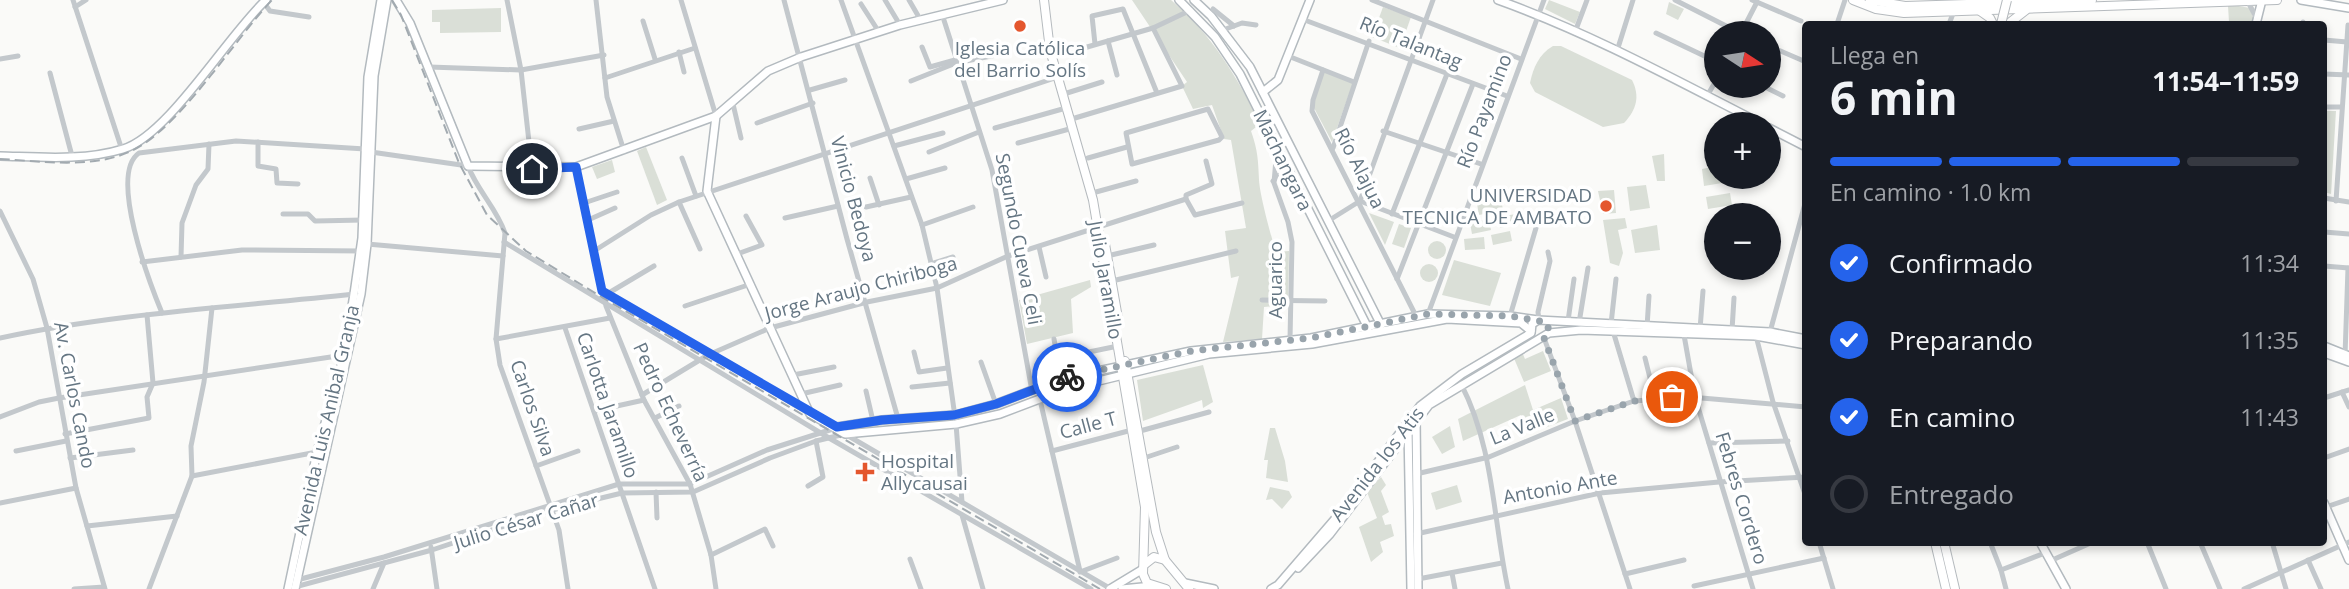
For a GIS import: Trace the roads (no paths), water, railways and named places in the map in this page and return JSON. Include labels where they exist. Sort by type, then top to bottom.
[{"type":"main road","name":"Julio Jaramillo","points":[[1046,0],[1059,77],[1067,93],[1088,158],[1096,192],[1099,228],[1123,365]]},
{"type":"main road","name":"Julio Jaramillo","points":[[1046,0],[1066,108],[1087,176],[1112,281],[1145,507],[1144,579],[1159,587]]},
{"type":"main road","points":[[1853,0],[1887,11],[1954,11],[1982,5]]},
{"type":"main road","points":[[1870,0],[1905,6],[2277,0]]},
{"type":"main road","points":[[2008,21],[2024,4],[2092,0]]},
{"type":"main road","points":[[1982,5],[1991,21]]},
{"type":"main road","name":"Julio Jaramillo","points":[[1136,431],[1144,458],[1156,532],[1166,559],[1187,586]]},
{"type":"main road","points":[[1936,546],[1946,589]]},
{"type":"main road","points":[[1945,546],[1955,589]]},
{"type":"main road","points":[[1144,566],[1154,558],[1166,559]]},
{"type":"main road","points":[[1159,587],[1168,583],[1172,569]]},
{"type":"street","points":[[86,0],[74,3],[122,150]]},
{"type":"street","name":"Avenida Luis Anibal Granja","points":[[292,586],[349,350],[367,244],[368,76],[381,0]]},
{"type":"street","name":"Avenida Luis Anibal Granja","points":[[292,586],[317,452],[344,355],[354,294],[363,220],[374,76],[387,0]]},
{"type":"street","points":[[396,0],[429,67],[468,166]]},
{"type":"street","points":[[507,0],[521,70],[532,169]]},
{"type":"street","points":[[597,0],[605,78],[614,121],[624,150]]},
{"type":"street","points":[[681,0],[716,116],[708,191],[810,414]]},
{"type":"street","name":"Vinicio Bedoya","points":[[784,0],[900,429]]},
{"type":"street","points":[[841,0],[922,225],[937,288],[956,424],[962,502]]},
{"type":"street","points":[[885,0],[900,25]]},
{"type":"street","points":[[909,0],[919,19]]},
{"type":"street","points":[[162,313],[142,262],[134,232],[128,167],[139,153],[209,144],[258,142],[368,151],[468,166],[532,169],[576,167],[716,116],[768,71],[801,57],[919,19],[1003,0]]},
{"type":"street","name":"Machangara","points":[[1180,0],[1226,50],[1369,329]]},
{"type":"street","name":"Machangara","points":[[1194,0],[1205,4],[1250,67],[1382,326]]},
{"type":"street","points":[[1263,92],[1278,80],[1310,0]]},
{"type":"street","points":[[1372,0],[1521,59]]},
{"type":"street","points":[[1328,221],[1360,201],[1383,131],[1433,0]]},
{"type":"street","points":[[1498,0],[1538,14],[1704,94]]},
{"type":"street","name":"Río Payamino","points":[[1428,314],[1454,237],[1544,0]]},
{"type":"street","points":[[1575,32],[1587,0]]},
{"type":"street","points":[[1617,51],[1633,0]]},
{"type":"street","points":[[1675,0],[1717,21]]},
{"type":"street","points":[[1835,0],[1844,1],[1839,21]]},
{"type":"street","points":[[2301,0],[2349,8]]},
{"type":"street","points":[[0,156],[72,156],[122,150],[136,144],[177,106],[240,27],[265,1],[271,11],[309,17]]},
{"type":"street","points":[[1746,21],[1755,1],[1801,21]]},
{"type":"street","points":[[2248,1],[2258,21]]},
{"type":"street","points":[[2259,21],[2264,1]]},
{"type":"street","points":[[861,4],[879,32]]},
{"type":"street","points":[[1095,44],[1090,21],[1096,14],[1123,9],[1157,93]]},
{"type":"street","points":[[1213,9],[1234,26]]},
{"type":"street","points":[[1056,56],[1153,28],[1191,10]]},
{"type":"street","points":[[1950,21],[1954,11]]},
{"type":"street","name":"Segundo Cueva Celi","points":[[942,14],[992,170],[1032,391]]},
{"type":"street","name":"Río Talantag","points":[[1303,19],[1369,41],[1410,60],[1507,96]]},
{"type":"street","points":[[643,20],[655,60]]},
{"type":"street","points":[[1223,30],[1247,22],[1256,25]]},
{"type":"street","points":[[2336,201],[2348,25]]},
{"type":"street","points":[[1075,118],[1183,83],[1153,28]]},
{"type":"street","points":[[1656,33],[1704,56]]},
{"type":"street","points":[[2327,40],[2347,42]]},
{"type":"street","points":[[1108,41],[1116,75]]},
{"type":"street","points":[[1333,148],[1369,41]]},
{"type":"street","points":[[922,47],[930,67],[1006,53],[1008,46]]},
{"type":"street","points":[[605,78],[695,48]]},
{"type":"street","points":[[679,52],[684,72]]},
{"type":"street","points":[[1782,52],[1802,60]]},
{"type":"street","points":[[429,67],[521,70],[604,55]]},
{"type":"street","points":[[0,59],[18,56]]},
{"type":"street","points":[[1288,56],[1354,82]]},
{"type":"street","points":[[911,80],[956,61]]},
{"type":"street","name":"Río Alajua","points":[[1323,70],[1311,106],[1416,316]]},
{"type":"street","points":[[50,73],[72,156]]},
{"type":"street","points":[[1392,214],[1447,74]]},
{"type":"street","points":[[2327,74],[2346,75]]},
{"type":"street","points":[[594,251],[651,215],[696,195],[1059,77]]},
{"type":"street","points":[[810,90],[845,80]]},
{"type":"street","points":[[1067,93],[1102,82]]},
{"type":"street","points":[[1397,279],[1421,224],[1473,84]]},
{"type":"street","points":[[1711,98],[1738,112]]},
{"type":"street","points":[[757,123],[813,103]]},
{"type":"street","points":[[733,104],[741,138]]},
{"type":"street","points":[[2327,107],[2341,107]]},
{"type":"street","points":[[995,128],[1066,108]]},
{"type":"street","points":[[1210,109],[1222,139],[1132,164],[1127,147],[1124,134],[1210,109]]},
{"type":"street","points":[[579,129],[614,121]]},
{"type":"street","points":[[1018,143],[1073,128]]},
{"type":"street","points":[[1383,131],[1481,164]]},
{"type":"street","points":[[929,152],[979,132]]},
{"type":"street","points":[[894,146],[943,133]]},
{"type":"street","points":[[1781,134],[1802,144]]},
{"type":"street","points":[[2340,135],[2349,136]]},
{"type":"street","points":[[258,142],[258,166],[276,169],[279,184],[298,184]]},
{"type":"street","points":[[136,144],[139,153]]},
{"type":"street","points":[[181,257],[182,223],[196,185],[208,169],[209,144]]},
{"type":"street","name":"Aguarico","points":[[1277,146],[1273,181],[1291,233],[1290,340]]},
{"type":"street","points":[[1088,158],[1127,147]]},
{"type":"street","points":[[682,158],[696,195]]},
{"type":"street","name":"Jorge Araujo Chiriboga","points":[[594,411],[643,397],[708,355],[770,328],[867,302],[937,288],[1008,256],[1186,199],[1186,195],[1212,184],[1206,161]]},
{"type":"street","name":"Carlos Silva","points":[[468,166],[505,233],[496,339],[500,365],[559,530],[568,589]]},
{"type":"street","name":"Pedro Echeverría","points":[[576,167],[606,306],[643,397],[690,484],[711,555],[716,589]]},
{"type":"street","points":[[906,179],[945,168]]},
{"type":"street","points":[[1273,181],[1279,175],[1290,177]]},
{"type":"street","points":[[870,178],[879,205]]},
{"type":"street","points":[[1096,192],[1136,181]]},
{"type":"street","points":[[584,203],[617,192]]},
{"type":"street","points":[[866,207],[911,197]]},
{"type":"street","points":[[1186,199],[1195,215],[1242,204]]},
{"type":"street","points":[[2327,199],[2349,202]]},
{"type":"street","points":[[1360,201],[1454,237]]},
{"type":"street","points":[[680,202],[700,249]]},
{"type":"street","points":[[785,218],[838,206]]},
{"type":"street","points":[[922,225],[973,206]]},
{"type":"street","points":[[588,220],[615,208]]},
{"type":"street","name":"Av. Carlos Cando","points":[[0,211],[3,223],[33,279],[47,328],[76,488],[105,588]]},
{"type":"street","points":[[283,214],[306,214],[315,221],[363,220]]},
{"type":"street","points":[[1770,332],[1802,215]]},
{"type":"street","points":[[737,254],[762,245],[746,216]]},
{"type":"street","points":[[1510,316],[1536,228]]},
{"type":"street","points":[[2327,232],[2349,234]]},
{"type":"street","points":[[504,242],[606,306],[829,438],[1091,589]]},
{"type":"street","points":[[367,244],[502,256]]},
{"type":"street","points":[[1107,256],[1154,245]]},
{"type":"street","points":[[1039,247],[1046,277]]},
{"type":"street","points":[[142,262],[242,250],[360,251]]},
{"type":"street","points":[[1112,281],[1236,251]]},
{"type":"street","points":[[1548,252],[1550,261],[1538,312],[1541,321],[1539,335],[1575,421],[1630,589]]},
{"type":"street","points":[[931,264],[953,257]]},
{"type":"street","points":[[2327,266],[2348,268],[2347,358]]},
{"type":"street","points":[[605,293],[654,267]]},
{"type":"street","points":[[1579,323],[1588,268]]},
{"type":"street","points":[[1616,278],[1612,328],[1634,401]]},
{"type":"street","points":[[1568,321],[1574,279]]},
{"type":"street","points":[[685,306],[751,284]]},
{"type":"street","points":[[1700,329],[1703,291]]},
{"type":"street","points":[[605,293],[1110,589],[1144,566]]},
{"type":"street","points":[[0,338],[47,328],[162,313],[354,294]]},
{"type":"street","points":[[1647,327],[1650,296]]},
{"type":"street","points":[[1732,330],[1734,298]]},
{"type":"street","points":[[1262,300],[1325,301]]},
{"type":"street","points":[[149,589],[192,476],[191,446],[205,377],[212,309]]},
{"type":"street","name":"Avenida los Atis","points":[[1125,376],[1187,358],[1312,344],[1428,314],[1510,316],[1684,335],[1756,336],[1802,342]]},
{"type":"street","points":[[16,451],[65,437],[148,420],[146,397],[153,383],[147,315]]},
{"type":"street","points":[[496,339],[611,318]]},
{"type":"street","name":"Avenida los Atis","points":[[1382,326],[1465,319],[1521,323],[1539,335]]},
{"type":"street","name":"Avenida los Atis","points":[[1539,335],[1532,324],[1541,321]]},
{"type":"street","name":"Avenida los Atis","points":[[1280,588],[1329,534],[1415,417],[1444,387],[1539,335],[1647,327],[1770,332],[1802,341]]},
{"type":"street","name":"Carlotta Jaramillo","points":[[565,328],[655,589]]},
{"type":"street","name":"Avenida los Atis","points":[[1123,365],[1217,347],[1369,329]]},
{"type":"street","name":"Avenida los Atis","points":[[1415,417],[1429,405],[1539,335]]},
{"type":"street","name":"Febres Cordero","points":[[1684,335],[1695,397],[1753,589]]},
{"type":"street","points":[[1756,336],[1773,401],[1802,476]]},
{"type":"street","points":[[1054,339],[1061,379]]},
{"type":"street","points":[[1084,353],[1118,346]]},
{"type":"street","points":[[2327,348],[2347,358]]},
{"type":"street","points":[[914,352],[919,372],[947,369]]},
{"type":"street","points":[[2327,354],[2347,358]]},
{"type":"street","points":[[0,417],[39,402],[59,398],[344,355]]},
{"type":"street","points":[[1645,358],[1655,398]]},
{"type":"street","points":[[981,362],[996,404]]},
{"type":"street","name":"Julio César Cañar","points":[[292,586],[384,563],[619,484],[690,484],[767,450],[837,427],[873,421],[954,415],[996,404],[1061,379],[1123,365]]},
{"type":"street","points":[[793,375],[834,367]]},
{"type":"street","name":"Julio César Cañar","points":[[551,507],[622,493],[692,492],[816,441],[845,434],[956,424],[1000,414],[1066,389],[1125,376]]},
{"type":"street","points":[[912,387],[950,383]]},
{"type":"street","points":[[1461,384],[1478,422],[1487,457],[1494,515],[1508,589]]},
{"type":"street","points":[[801,394],[840,385]]},
{"type":"street","points":[[866,391],[873,421]]},
{"type":"street","points":[[2327,397],[2346,391],[2349,407]]},
{"type":"street","name":"La Valle","points":[[1416,474],[1487,457],[1575,421],[1634,401],[1695,397],[1773,401],[1802,406]]},
{"type":"street","points":[[1040,400],[1080,572]]},
{"type":"street","points":[[655,418],[679,406]]},
{"type":"street","name":"Calle T","points":[[1052,451],[1209,411]]},
{"type":"street","points":[[1410,589],[1416,474],[1415,417]]},
{"type":"street","points":[[1407,428],[1418,589]]},
{"type":"street","name":"Avenida los Atis","points":[[1271,589],[1278,585],[1334,520],[1407,428]]},
{"type":"street","points":[[808,486],[824,477],[816,441]]},
{"type":"street","points":[[1709,443],[1788,441]]},
{"type":"street","points":[[1144,458],[1177,447]]},
{"type":"street","points":[[2327,457],[2349,449]]},
{"type":"street","points":[[70,457],[133,450]]},
{"type":"street","points":[[536,466],[578,451]]},
{"type":"street","points":[[192,476],[317,452]]},
{"type":"street","name":"Antonio Ante","points":[[1413,535],[1494,515],[1600,494],[1719,482],[1802,478]]},
{"type":"street","points":[[0,503],[76,488]]},
{"type":"street","points":[[656,492],[657,518]]},
{"type":"street","points":[[2327,504],[2349,499]]},
{"type":"street","points":[[2327,509],[2346,543],[2349,560]]},
{"type":"street","points":[[962,515],[983,589]]},
{"type":"street","points":[[87,526],[177,516]]},
{"type":"street","points":[[711,555],[765,529],[773,546]]},
{"type":"street","points":[[2244,589],[2346,543]]},
{"type":"street","points":[[1820,546],[1833,589]]},
{"type":"street","points":[[1992,546],[2006,589]]},
{"type":"street","points":[[2042,546],[2066,589]]},
{"type":"street","points":[[2050,561],[2082,546]]},
{"type":"street","points":[[2149,546],[2166,589]]},
{"type":"street","points":[[2202,546],[2220,589]]},
{"type":"street","points":[[2273,546],[2286,589]]},
{"type":"street","points":[[431,547],[437,589]]},
{"type":"street","name":"Julio César Cañar","points":[[292,586],[431,547]]},
{"type":"street","points":[[2001,570],[2045,553]]},
{"type":"street","points":[[1080,572],[1117,558]]},
{"type":"street","points":[[1694,586],[1824,558]]},
{"type":"street","points":[[910,559],[921,589]]},
{"type":"street","points":[[1625,574],[1684,560]]},
{"type":"street","points":[[2308,560],[2321,589]]},
{"type":"street","points":[[373,589],[384,563]]},
{"type":"street","points":[[1418,579],[1502,563]]},
{"type":"street","points":[[1452,573],[1455,589]]},
{"type":"street","points":[[2264,581],[2265,589]]},
{"type":"street","points":[[1187,586],[1214,589]]},
{"type":"street","points":[[1122,589],[1159,587]]},
{"type":"street","points":[[74,589],[105,588]]},
{"type":"railway","points":[[0,159],[65,163],[98,161],[129,152],[147,141],[185,106],[272,0]]},
{"type":"railway","points":[[392,0],[401,15],[459,163],[487,215],[526,251],[1100,589]]},
{"type":"place","name":"Iglesia Católica del Barrio Solís","points":[[1020,26]]},
{"type":"place","name":"UNIVERSIDAD TECNICA DE AMBATO","points":[[1606,206]]},
{"type":"place","name":"Hospital Allycausai","points":[[865,472]]}]
